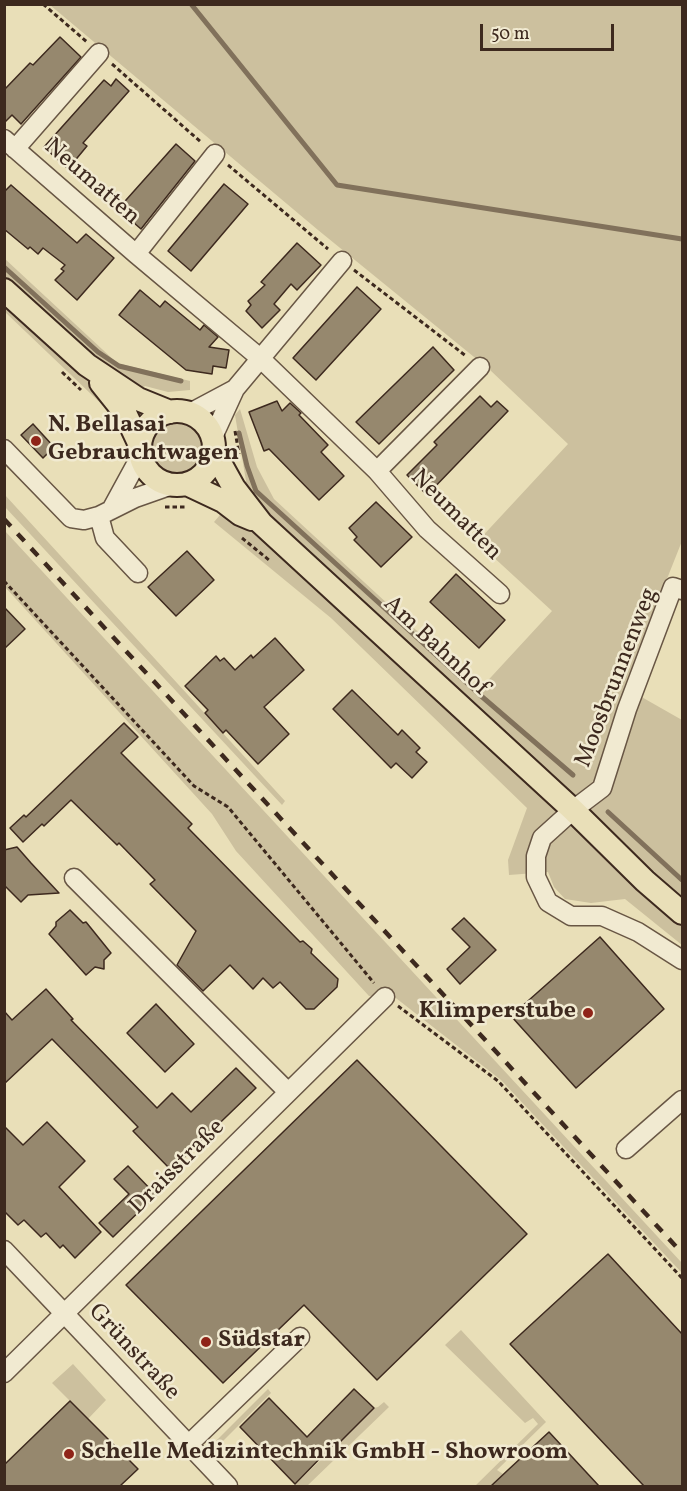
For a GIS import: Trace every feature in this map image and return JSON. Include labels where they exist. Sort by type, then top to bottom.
[{"type":"main road","name":"Am Bahnhof","points":[[4,290],[87,365],[138,399],[201,419],[234,488],[261,523],[682,913]]},
{"type":"main road","name":"Am Bahnhof","points":[[87,365],[125,413],[144,464],[152,476],[163,483],[179,484],[223,501],[240,514],[261,523]]},
{"type":"main road","points":[[140,450],[143,434],[149,424],[157,417],[180,412]]},
{"type":"main road","points":[[179,484],[203,475],[211,464],[214,445]]},
{"type":"street","name":"Neumatten","points":[[99,53],[10,144],[260,358],[378,471],[427,529],[501,594]]},
{"type":"street","name":"Neumatten","points":[[136,254],[215,154]]},
{"type":"street","points":[[214,445],[235,389],[342,261]]},
{"type":"street","name":"Neumatten","points":[[378,471],[480,367]]},
{"type":"street","points":[[180,412],[235,389]]},
{"type":"street","points":[[4,449],[71,518],[84,520],[155,490],[179,484]]},
{"type":"street","points":[[138,573],[105,538],[105,513],[140,450]]},
{"type":"street","name":"Moosbrunnenweg","points":[[573,810],[602,788],[627,709],[673,587],[682,590]]},
{"type":"street","points":[[573,810],[542,838],[536,856],[536,877],[548,902],[572,916],[602,916],[638,932],[682,960]]},
{"type":"street","points":[[74,878],[288,1092]]},
{"type":"street","name":"Draisstraße","points":[[4,1373],[385,997]]},
{"type":"street","points":[[626,1149],[682,1100]]},
{"type":"street","name":"Grünstraße","points":[[4,1251],[228,1486]]},
{"type":"street","points":[[188,1446],[300,1337]]},
{"type":"path","points":[[43,4],[342,261],[480,367]]},
{"type":"path","points":[[56,366],[81,390]]},
{"type":"path","points":[[162,507],[190,507]]},
{"type":"path","points":[[238,534],[274,564]]},
{"type":"path","points":[[4,581],[194,786],[228,807],[385,997],[498,1081],[682,1278]]},
{"type":"shaded area","points":[[50,5],[682,5],[682,541],[624,687],[682,720],[682,945],[625,899],[591,903],[565,899],[554,887],[548,872],[509,875],[508,860],[527,808],[331,618],[214,522],[246,481],[235,415],[240,409],[257,467],[274,499],[480,689],[552,611],[477,542],[568,444],[490,370],[318,230]]},
{"type":"shaded area","points":[[4,258],[117,363],[190,381],[190,390],[168,392],[145,386],[138,391],[96,362],[5,278]]},
{"type":"shaded area","points":[[4,302],[91,381],[113,415],[5,312]]},
{"type":"shaded area","points":[[178,419],[189,421],[202,432],[207,448],[205,459],[194,472],[178,477],[167,475],[154,464],[149,448],[151,437],[162,424]]},
{"type":"shaded area","points":[[5,495],[285,801],[282,805],[5,507]]},
{"type":"shaded area","points":[[5,531],[682,1263],[682,1273],[501,1080],[392,995],[369,996],[236,851],[212,814],[5,587]]},
{"type":"shaded area","points":[[461,1330],[546,1422],[497,1470],[503,1474],[491,1486],[475,1486],[538,1424],[533,1418],[525,1423],[445,1345]]},
{"type":"shaded area","points":[[73,1364],[106,1400],[88,1419],[52,1383]]},
{"type":"shaded area","points":[[268,1389],[271,1393],[219,1445],[210,1447]]},
{"type":"shaded area","points":[[384,1402],[389,1407],[307,1486],[294,1486],[374,1408]]},
{"type":"building","points":[[60,37],[81,57],[21,124],[12,115],[4,123],[4,90]]},
{"type":"building","points":[[116,79],[129,91],[83,143],[87,146],[68,169],[44,147],[104,80],[111,86]]},
{"type":"building","points":[[176,144],[195,161],[141,229],[118,209]]},
{"type":"building","points":[[224,184],[248,204],[191,271],[168,251]]},
{"type":"building","points":[[11,185],[77,243],[86,234],[114,258],[77,300],[55,280],[64,271],[61,269],[65,265],[43,248],[38,254],[30,247],[28,249],[4,229],[4,192]]},
{"type":"building","points":[[297,243],[321,265],[297,290],[291,284],[274,304],[280,310],[262,328],[246,311],[251,305],[248,301],[265,285],[261,282]]},
{"type":"building","points":[[357,287],[381,309],[316,380],[293,358]]},
{"type":"building","points":[[140,290],[160,307],[165,301],[200,330],[204,325],[218,337],[209,347],[229,350],[226,368],[213,366],[212,374],[186,370],[119,315]]},
{"type":"building","points":[[433,347],[454,370],[379,444],[356,422]]},
{"type":"building","points":[[480,396],[491,407],[497,401],[508,411],[427,495],[407,475],[437,445],[434,442]]},
{"type":"building","points":[[277,401],[282,411],[290,403],[301,413],[299,415],[328,445],[321,452],[344,476],[319,500],[269,449],[264,451],[249,412]]},
{"type":"building","points":[[33,424],[54,447],[43,458],[21,435]]},
{"type":"building","points":[[376,502],[412,537],[381,567],[354,540],[357,537],[349,528]]},
{"type":"building","points":[[187,551],[214,580],[176,616],[148,587]]},
{"type":"building","points":[[456,574],[505,620],[479,648],[430,602]]},
{"type":"building","points":[[4,607],[25,629],[4,649]]},
{"type":"building","points":[[275,638],[304,670],[264,707],[289,734],[258,764],[226,730],[223,733],[205,713],[208,710],[185,686],[216,656],[220,661],[224,658],[235,670],[251,655],[253,658]]},
{"type":"building","points":[[352,690],[398,735],[402,730],[420,748],[416,752],[427,762],[412,778],[396,763],[391,768],[333,709]]},
{"type":"building","points":[[124,723],[138,737],[121,753],[192,824],[188,828],[300,942],[303,941],[312,949],[311,953],[338,979],[337,987],[314,1009],[306,1009],[280,982],[273,988],[263,978],[253,989],[230,965],[203,991],[177,965],[196,931],[150,884],[155,880],[119,843],[117,845],[71,800],[23,842],[10,828],[24,815],[26,817]]},
{"type":"building","points":[[17,847],[59,893],[28,895],[21,902],[4,885],[4,850]]},
{"type":"building","points":[[70,910],[83,923],[86,922],[111,953],[104,960],[104,969],[95,967],[86,975],[49,934],[56,926],[56,922]]},
{"type":"building","points":[[464,918],[496,950],[460,984],[447,969],[470,947],[452,929]]},
{"type":"building","name":"Klimperstube","points":[[600,937],[664,1009],[576,1088],[511,1016]]},
{"type":"building","points":[[46,989],[73,1019],[71,1020],[157,1108],[172,1093],[191,1112],[236,1068],[256,1088],[171,1170],[133,1131],[138,1127],[52,1039],[4,1084],[4,1011],[12,1020]]},
{"type":"building","points":[[156,1004],[194,1044],[165,1072],[127,1033]]},
{"type":"building","points":[[357,1060],[527,1234],[377,1380],[304,1305],[223,1383],[126,1285]]},
{"type":"building","points":[[47,1122],[85,1161],[59,1187],[101,1232],[75,1258],[63,1245],[60,1248],[46,1233],[41,1237],[24,1220],[18,1225],[4,1211],[4,1126],[23,1145]]},
{"type":"building","points":[[128,1166],[156,1195],[113,1237],[99,1223],[129,1194],[114,1179]]},
{"type":"building","points":[[608,1254],[682,1334],[682,1486],[644,1486],[510,1344]]},
{"type":"building","points":[[354,1389],[374,1408],[295,1484],[240,1427],[269,1398],[307,1437]]},
{"type":"building","name":"Schelle Medizintechnik GmbH - Showroom","points":[[70,1401],[138,1469],[120,1486],[4,1486],[4,1465]]},
{"type":"building","points":[[549,1432],[599,1486],[491,1486],[508,1470]]},
{"type":"waterway","points":[[191,4],[337,185],[682,239]]},
{"type":"waterway","points":[[4,267],[98,352],[119,366],[181,381]]},
{"type":"waterway","points":[[239,433],[256,491],[480,695],[573,775]]},
{"type":"waterway","points":[[608,812],[682,880]]},
{"type":"railway","points":[[4,519],[682,1253]]},
{"type":"place","name":"N. Bellasai Gebrauchtwagen","points":[[36,441]]},
{"type":"place","name":"Klimperstube","points":[[588,1013]]},
{"type":"place","name":"Südstar","points":[[206,1342]]},
{"type":"place","name":"Schelle Medizintechnik GmbH - Showroom","points":[[69,1454]]}]
